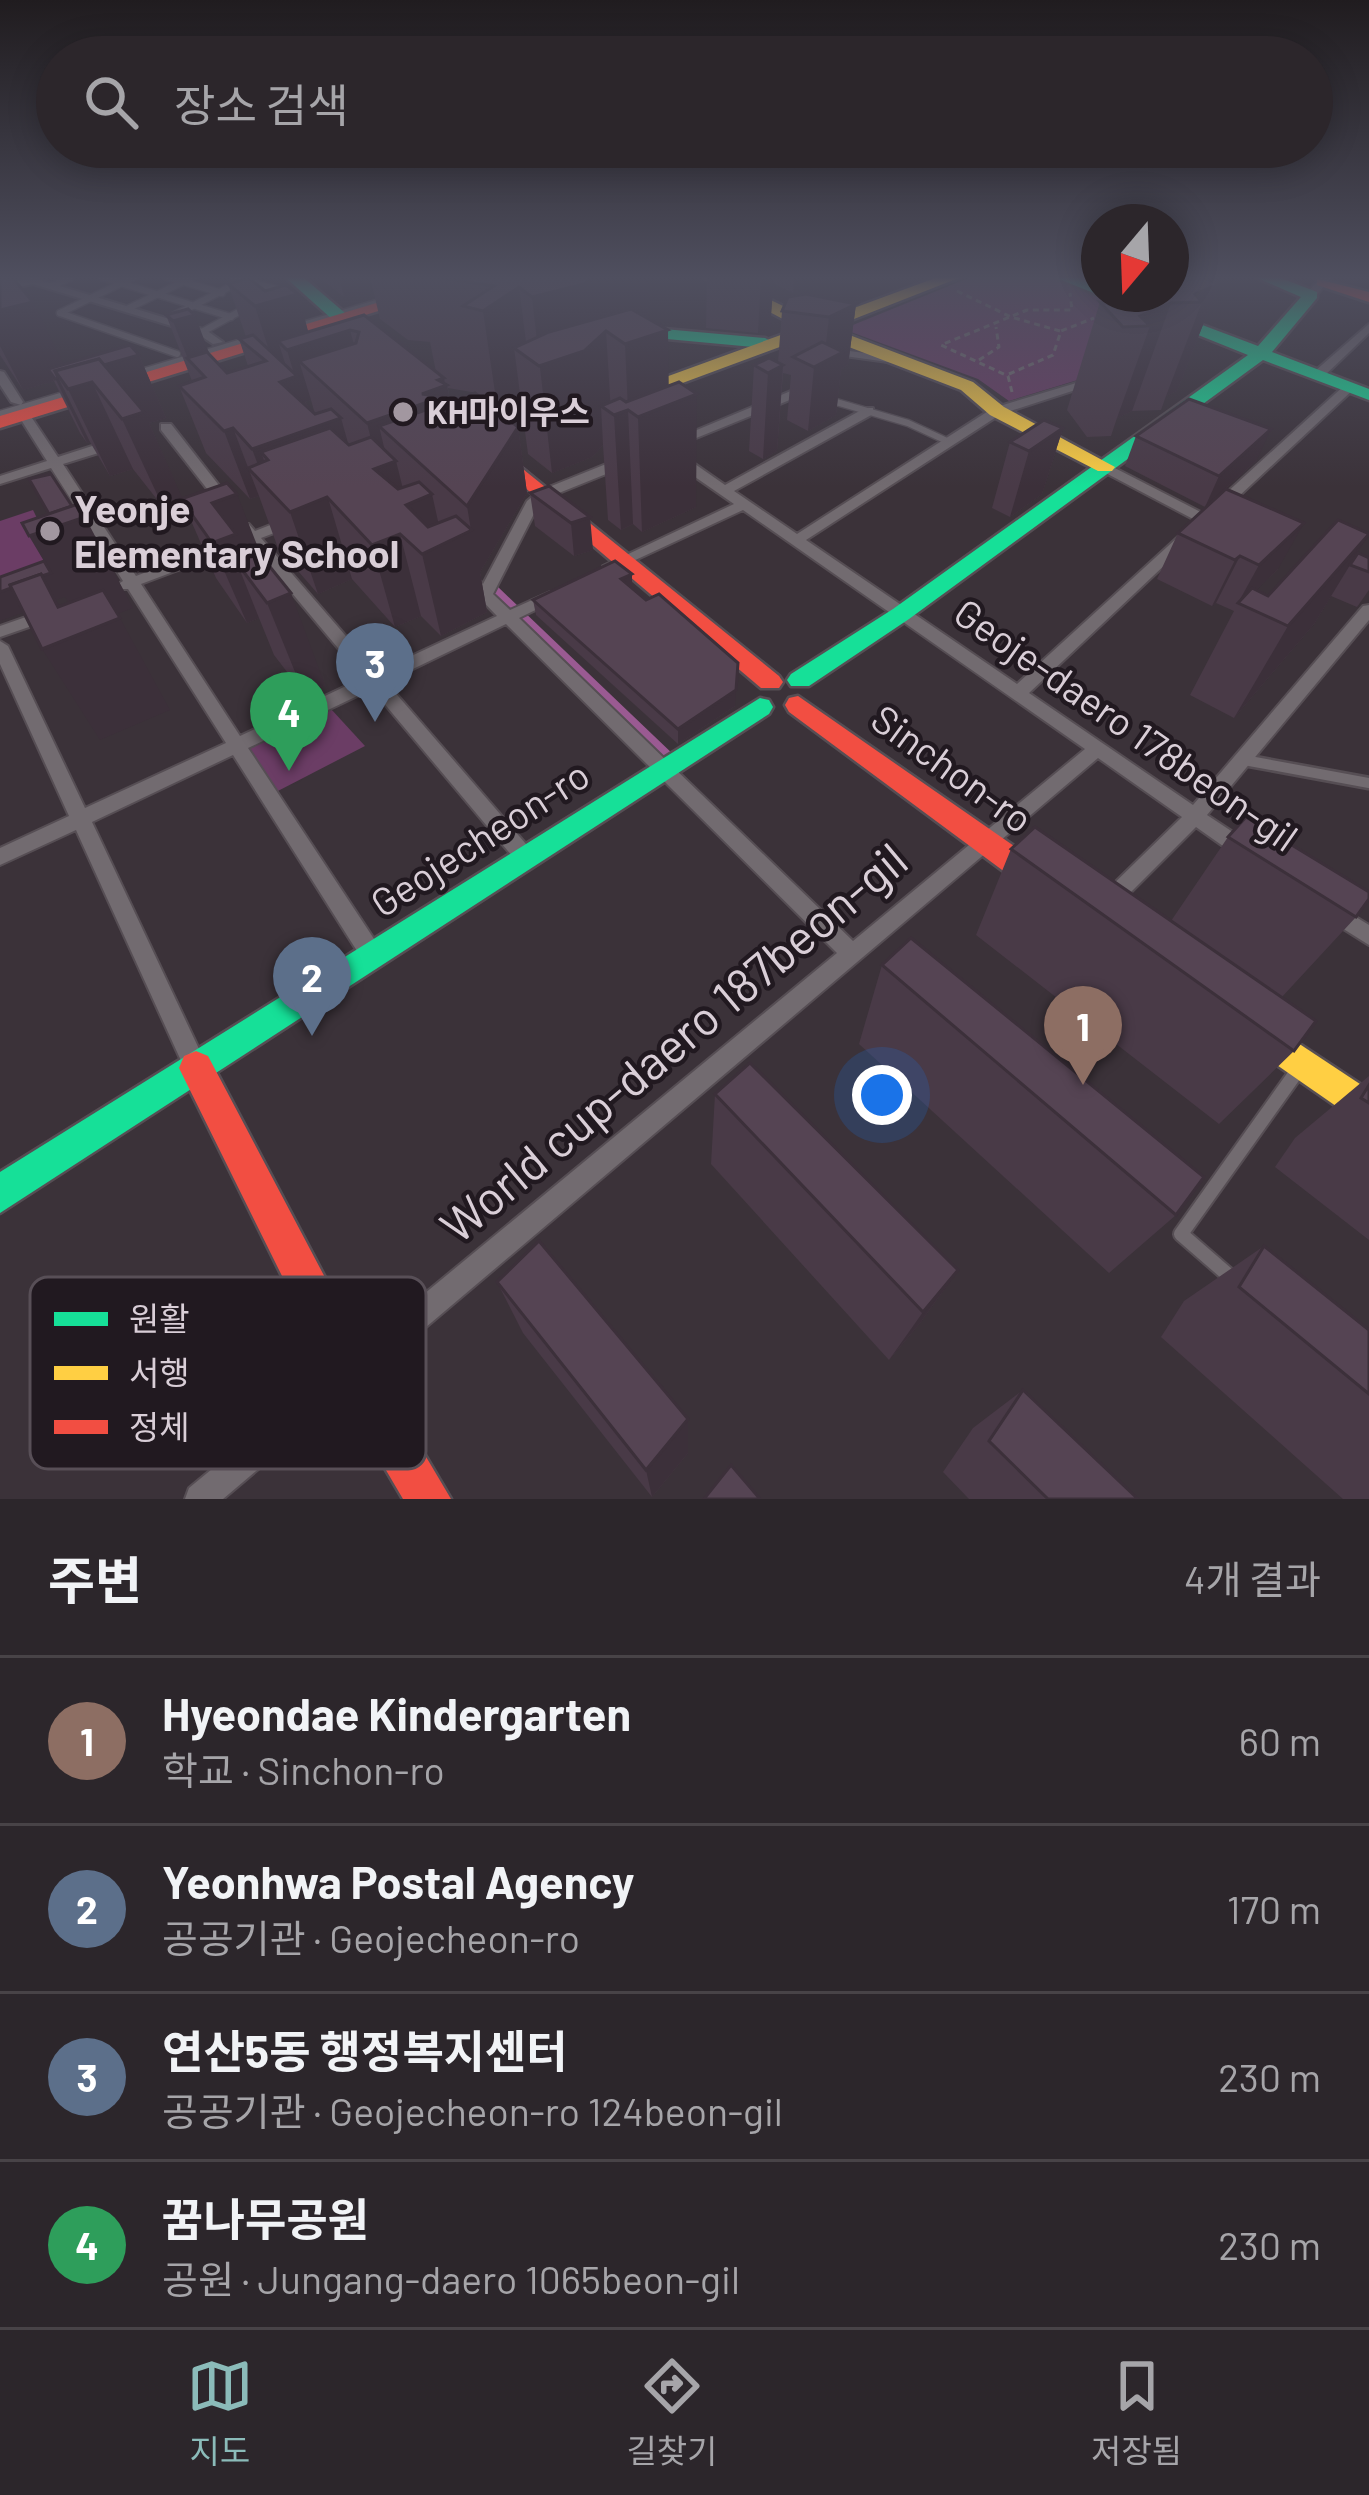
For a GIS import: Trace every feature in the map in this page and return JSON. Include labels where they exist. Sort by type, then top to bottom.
[{"type":"main road","points":[[8,412],[191,347]]},
{"type":"main road","points":[[8,412],[261,347]]},
{"type":"main road","points":[[371,347],[393,364]]},
{"type":"main road","points":[[707,347],[771,352]]},
{"type":"main road","points":[[625,394],[781,347]]},
{"type":"main road","points":[[865,347],[967,386],[994,409],[1106,467]]},
{"type":"main road","points":[[1237,347],[1360,391]]},
{"type":"main road","points":[[528,433],[479,440],[623,560],[765,695],[800,693],[1267,347]]},
{"type":"main road","name":"Sinchon-ro","points":[[800,693],[985,842],[1085,912]]},
{"type":"main road","name":"Geojecheon-ro","points":[[0,1194],[662,769],[765,695]]},
{"type":"main road","points":[[1246,1024],[1303,1064],[1364,1097]]},
{"type":"main road","points":[[196,1068],[303,1277]]},
{"type":"main road","points":[[410,1469],[428,1499]]},
{"type":"street","points":[[1319,374],[1348,347]]},
{"type":"street","points":[[771,352],[901,361]]},
{"type":"street","points":[[797,540],[994,409],[1119,371]]},
{"type":"street","points":[[0,375],[8,412],[55,462],[372,955]]},
{"type":"street","points":[[1017,694],[1204,520],[1360,391]]},
{"type":"street","name":"Geoje-daero 178beon-gil","points":[[798,392],[769,397],[661,447],[1272,869]]},
{"type":"street","points":[[723,491],[869,411]]},
{"type":"street","points":[[144,434],[188,419]]},
{"type":"street","points":[[166,427],[251,537],[525,857]]},
{"type":"street","points":[[0,480],[122,441]]},
{"type":"street","points":[[484,594],[532,504],[544,494],[641,455]]},
{"type":"street","points":[[1106,467],[1244,538]]},
{"type":"street","points":[[585,579],[743,505]]},
{"type":"street","points":[[110,591],[315,513]]},
{"type":"street","points":[[454,564],[851,953]]},
{"type":"street","points":[[0,857],[566,589]]},
{"type":"street","points":[[0,632],[66,608]]},
{"type":"street","points":[[1085,912],[1195,816],[1369,610]]},
{"type":"street","points":[[0,646],[196,1068]]},
{"type":"street","name":"World cup-daero 187beon-gil","points":[[426,1310],[1097,749]]},
{"type":"street","name":"Geoje-daero 178beon-gil","points":[[1311,896],[1369,936]]},
{"type":"street","name":"World cup-daero 187beon-gil","points":[[200,1499],[236,1469]]},
{"type":"lane","points":[[157,347],[177,354]]},
{"type":"lane","points":[[798,392],[869,411],[949,442]]},
{"type":"lane","points":[[1244,760],[1302,774],[1332,772],[1369,783]]},
{"type":"lane","points":[[1250,1294],[1181,1234],[1303,1064]]},
{"type":"path","points":[[945,347],[1013,382],[1012,395],[994,409]]},
{"type":"path","points":[[977,361],[999,347]]},
{"type":"path","points":[[1008,376],[1053,355],[1056,347]]},
{"type":"shaded area","points":[[366,347],[386,347],[545,485],[497,586],[676,757],[656,768],[481,596],[534,494]]},
{"type":"shaded area","points":[[891,347],[1115,347],[1094,375],[1009,401],[978,379]]},
{"type":"shaded area","points":[[33,510],[64,573],[0,596],[0,521]]},
{"type":"shaded area","points":[[331,709],[365,746],[274,793],[246,748]]},
{"type":"building","points":[[123,347],[132,347],[139,355],[55,371],[55,379],[48,369]]},
{"type":"building","points":[[249,347],[266,347],[297,376],[280,382],[315,414],[331,409],[341,418],[252,449],[233,428],[224,431],[179,386],[205,377],[187,358],[207,352],[227,373],[266,361]]},
{"type":"building","points":[[343,347],[405,347],[447,385],[422,394],[442,397],[367,423],[299,361]]},
{"type":"building","points":[[516,347],[588,347],[539,366]]},
{"type":"building","points":[[812,347],[843,352],[814,367],[793,357]]},
{"type":"building","points":[[769,358],[783,365],[768,373],[754,365]]},
{"type":"building","points":[[99,359],[144,412],[122,419],[92,382],[68,389],[55,371]]},
{"type":"building","points":[[679,382],[697,394],[638,417],[628,410],[614,415],[601,406],[620,398],[626,402]]},
{"type":"building","points":[[475,393],[518,427],[467,506],[379,426]]},
{"type":"building","points":[[1189,399],[1271,429],[1219,476],[1136,436]]},
{"type":"building","points":[[1044,420],[1063,428],[1029,451],[1010,442]]},
{"type":"building","points":[[330,428],[349,445],[371,437],[396,461],[374,469],[398,489],[419,482],[432,494],[406,505],[428,527],[456,516],[472,530],[422,554],[400,534],[372,545],[327,497],[290,512],[248,468],[268,460],[261,452]]},
{"type":"building","points":[[51,474],[72,506],[49,514],[29,479]]},
{"type":"building","points":[[227,483],[237,494],[212,503],[236,534],[212,543],[181,499]]},
{"type":"building","points":[[549,486],[590,517],[571,523],[530,493]]},
{"type":"building","points":[[1226,489],[1304,523],[1259,565],[1240,556],[1235,560],[1178,533]]},
{"type":"building","points":[[78,504],[85,517],[29,536],[22,523]]},
{"type":"building","points":[[1338,520],[1369,534],[1288,626],[1238,603],[1252,588],[1268,596]]},
{"type":"building","points":[[254,547],[291,593],[267,603],[237,563],[243,561],[237,553]]},
{"type":"building","points":[[1358,553],[1369,558],[1369,572],[1350,565]]},
{"type":"building","points":[[44,561],[51,573],[0,592],[0,577]]},
{"type":"building","points":[[615,561],[632,574],[621,579],[646,600],[659,594],[738,663],[736,690],[678,729],[533,600]]},
{"type":"building","points":[[41,574],[58,607],[103,590],[120,618],[42,649],[10,585]]},
{"type":"building","points":[[1246,817],[1369,892],[1356,917],[1228,837]]},
{"type":"building","points":[[1035,827],[1316,1021],[1294,1051],[1011,849]]},
{"type":"building","points":[[911,938],[1204,1177],[1176,1215],[882,965]]},
{"type":"building","points":[[750,1063],[958,1270],[923,1312],[715,1094]]},
{"type":"building","points":[[539,1241],[688,1419],[646,1470],[497,1282]]},
{"type":"building","points":[[1264,1246],[1369,1330],[1369,1394],[1239,1287]]},
{"type":"building","points":[[1023,1390],[1138,1499],[1048,1499],[989,1441]]},
{"type":"building","points":[[731,1465],[760,1499],[704,1499]]},
{"type":"traffic: fast","points":[[1244,347],[1369,395]]},
{"type":"traffic: fast","points":[[800,680],[901,614],[1267,347]]},
{"type":"traffic: fast","points":[[0,1194],[760,707]]},
{"type":"traffic: slow","points":[[636,394],[763,347]]},
{"type":"traffic: slow","points":[[865,347],[967,386],[997,411],[1105,467]]},
{"type":"traffic: slow","points":[[1260,1034],[1369,1111]]},
{"type":"traffic: jam","points":[[0,422],[248,347]]},
{"type":"traffic: jam","points":[[497,454],[770,682]]},
{"type":"traffic: jam","points":[[798,705],[1036,878]]},
{"type":"traffic: jam","points":[[196,1068],[303,1277]]},
{"type":"traffic: jam","points":[[410,1469],[428,1499]]},
{"type":"place","name":"KH마이우스","points":[[403,412]]},
{"type":"place","name":"Yeonje Elementary School","points":[[50,531]]},
{"type":"place","name":"연산5동 행정복지센터","points":[[375,722]]},
{"type":"place","name":"꿈나무공원","points":[[289,771]]},
{"type":"place","name":"Yeonhwa Postal Agency","points":[[312,1036]]},
{"type":"place","name":"Hyeondae Kindergarten","points":[[1083,1085]]}]
